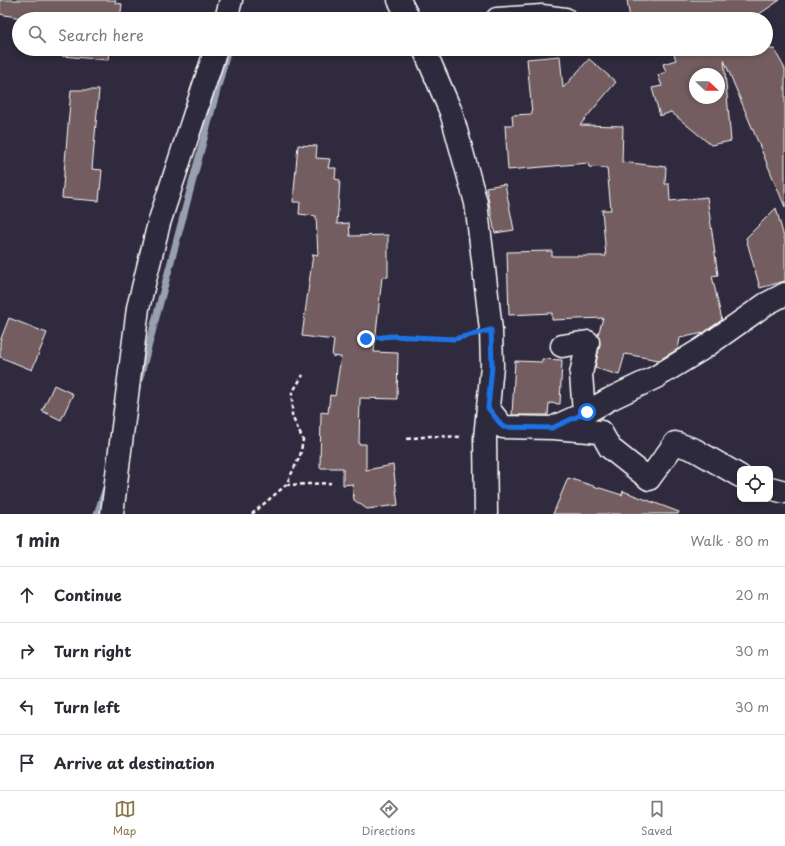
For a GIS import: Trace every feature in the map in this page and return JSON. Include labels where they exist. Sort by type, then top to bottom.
[{"type":"street","points":[[228,12],[231,0]]},
{"type":"street","points":[[399,0],[405,12]]},
{"type":"street","points":[[112,514],[112,502],[121,446],[138,308],[159,223],[214,56]]},
{"type":"street","points":[[427,56],[451,112],[476,203],[491,330],[492,366],[485,438],[486,514]]},
{"type":"street","points":[[552,428],[656,377],[702,349],[766,304],[785,294]]},
{"type":"street","points":[[562,346],[588,342],[581,374],[584,413]]},
{"type":"street","points":[[488,408],[503,427],[552,428],[601,432],[610,448],[650,479],[675,443],[695,450],[737,474]]},
{"type":"street","points":[[773,489],[785,492]]},
{"type":"path","points":[[366,339],[392,336],[454,339],[491,330]]},
{"type":"path","points":[[252,514],[286,485],[300,456],[304,440],[292,416],[292,392],[303,375]]},
{"type":"path","points":[[407,439],[430,436],[485,438]]},
{"type":"path","points":[[286,485],[331,483]]},
{"type":"building","points":[[0,0],[116,0],[115,3],[122,4],[121,12],[12,12],[12,16],[0,14]]},
{"type":"building","points":[[627,0],[780,0],[762,12],[629,12]]},
{"type":"building","points":[[774,49],[785,69],[785,207],[724,60],[725,68],[689,68],[689,104],[725,104],[725,72],[731,141],[711,145],[671,112],[660,116],[652,88],[662,86],[658,75],[666,72],[663,64],[676,60],[675,56],[773,56]]},
{"type":"building","points":[[62,56],[108,56],[108,60]]},
{"type":"building","points":[[560,56],[563,88],[589,59],[616,82],[580,125],[623,126],[622,162],[666,167],[665,184],[669,184],[670,201],[707,197],[718,275],[712,276],[722,320],[703,333],[680,338],[678,349],[659,360],[625,354],[619,375],[595,368],[600,344],[598,335],[603,318],[552,320],[552,313],[509,315],[507,252],[552,251],[552,256],[606,256],[602,210],[611,210],[607,168],[589,167],[588,163],[508,170],[505,125],[513,125],[512,115],[532,114],[527,59]]},
{"type":"building","points":[[71,90],[99,90],[92,169],[102,170],[99,201],[62,198]]},
{"type":"building","points":[[298,145],[317,146],[316,158],[330,159],[328,168],[336,168],[335,179],[340,180],[337,224],[349,223],[350,236],[388,235],[388,277],[382,277],[374,352],[398,353],[397,399],[360,398],[359,444],[366,444],[366,470],[393,465],[398,505],[367,509],[354,500],[352,484],[343,485],[343,468],[320,468],[321,412],[328,413],[330,395],[335,396],[341,357],[332,356],[334,340],[302,336],[313,254],[318,255],[316,216],[299,214],[300,202],[293,202]]},
{"type":"building","points":[[505,184],[514,230],[495,233],[486,187]]},
{"type":"building","points":[[776,208],[785,241],[785,281],[760,288],[746,238]]},
{"type":"building","points":[[9,318],[47,333],[32,370],[0,357],[0,341]]},
{"type":"building","points":[[542,359],[562,360],[560,404],[549,403],[548,415],[512,415],[515,361],[542,362]]},
{"type":"building","points":[[54,385],[73,394],[61,420],[42,411]]},
{"type":"building","points":[[568,478],[622,495],[623,491],[679,512],[678,514],[553,514]]},
{"type":"waterway","points":[[139,381],[226,56]]},
{"type":"waterway","points":[[97,514],[106,488]]},
{"type":"route","points":[[366,339],[392,336],[419,336],[454,339],[491,330],[492,366],[488,408],[503,427],[552,428],[587,412]]}]
